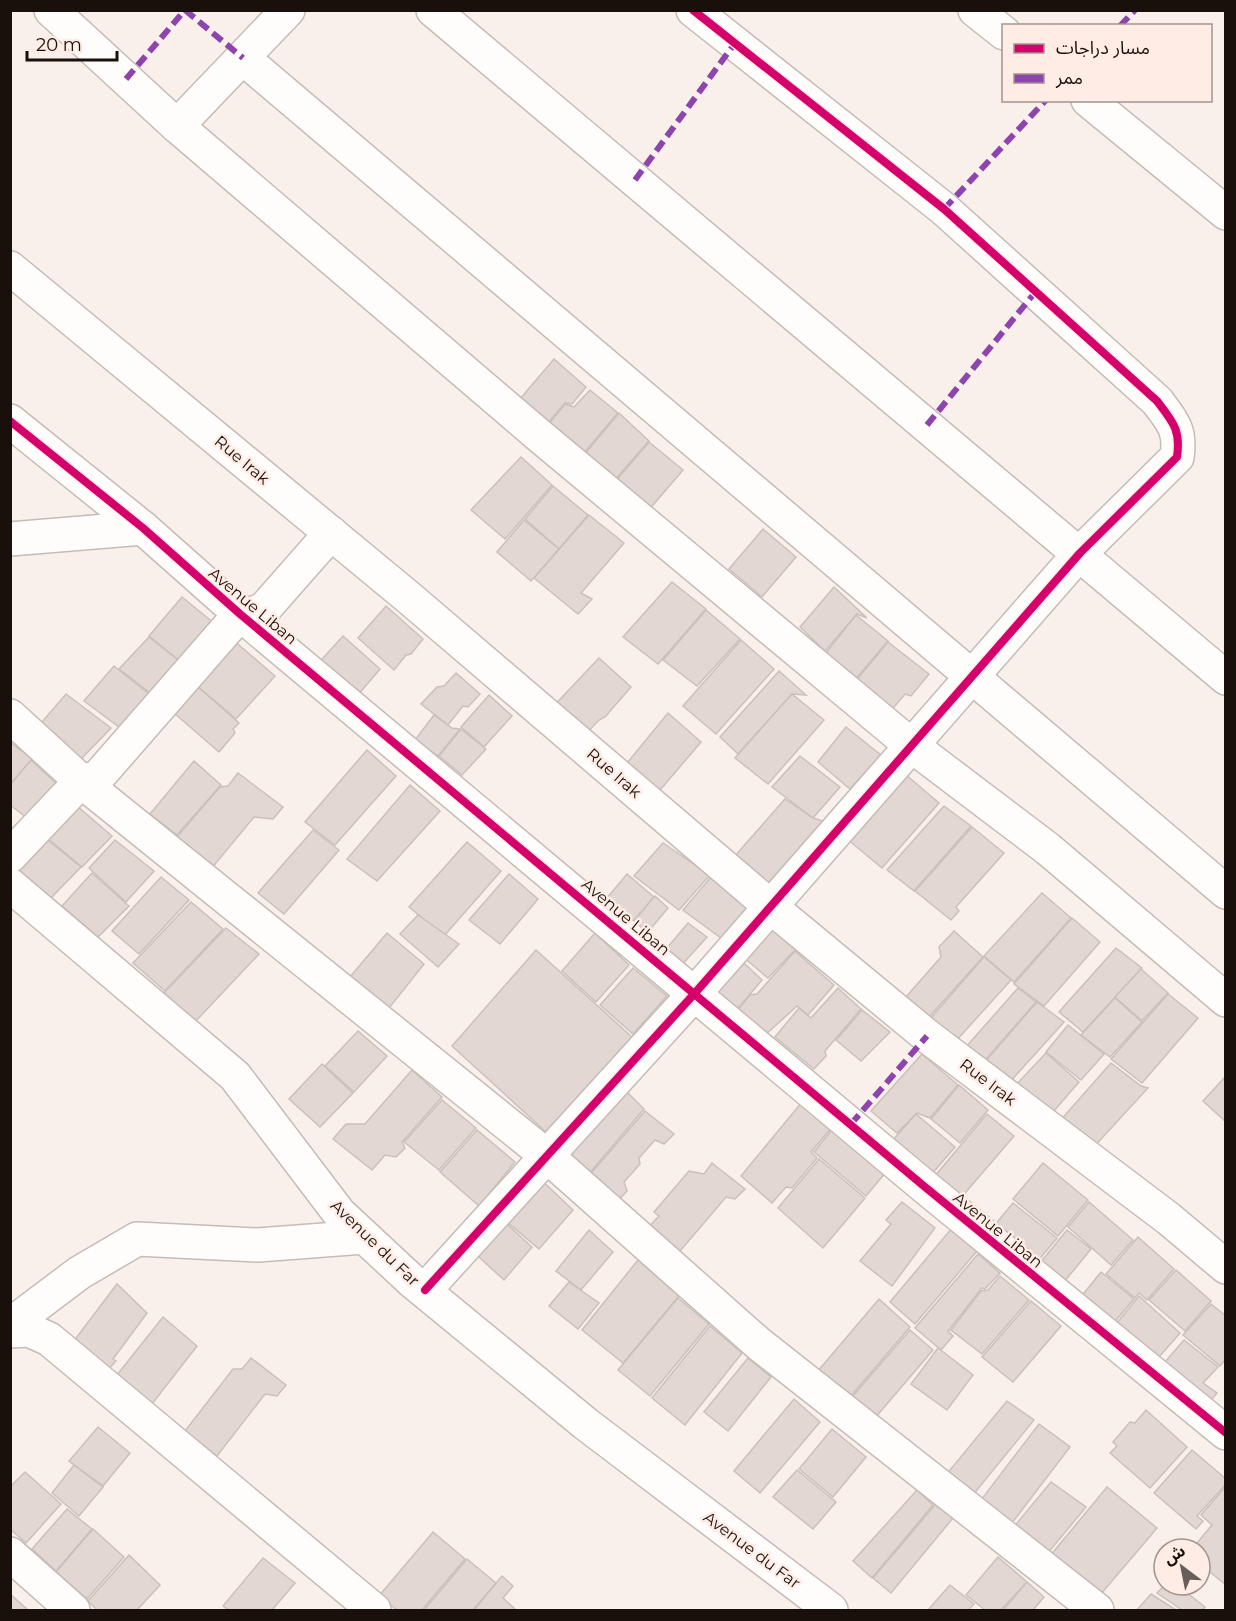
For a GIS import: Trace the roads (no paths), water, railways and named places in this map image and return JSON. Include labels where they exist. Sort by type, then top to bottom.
[{"type":"street","points":[[51,10],[177,126],[542,438],[912,746],[1048,849],[1226,1000]]},
{"type":"street","points":[[177,126],[288,10]]},
{"type":"street","points":[[433,10],[1226,678]]},
{"type":"street","points":[[424,1290],[696,993],[1080,553],[1177,457],[1180,439],[1174,423],[1157,401],[944,209],[693,10]]},
{"type":"street","points":[[975,10],[1002,31]]},
{"type":"street","points":[[243,58],[1226,892]]},
{"type":"street","points":[[1090,102],[1226,213]]},
{"type":"street","name":"Rue Irak","points":[[10,268],[331,533],[771,907],[927,1036],[1169,1219],[1226,1267]]},
{"type":"street","name":"Avenue Liban","points":[[10,421],[143,528],[240,614],[696,993],[925,1187],[1226,1433]]},
{"type":"street","points":[[10,539],[143,528]]},
{"type":"street","points":[[10,856],[81,781],[97,778],[240,614],[255,613],[265,608],[331,533]]},
{"type":"street","points":[[10,716],[81,781],[547,1156],[759,1344],[1097,1611]]},
{"type":"street","name":"Avenue du Far","points":[[10,885],[235,1076],[339,1213],[364,1237],[424,1290],[595,1431],[831,1611]]},
{"type":"street","points":[[10,1325],[78,1273],[137,1239],[258,1245],[364,1237]]},
{"type":"street","points":[[10,1331],[29,1330],[49,1339],[374,1611]]},
{"type":"street","points":[[10,1554],[73,1611]]}]
